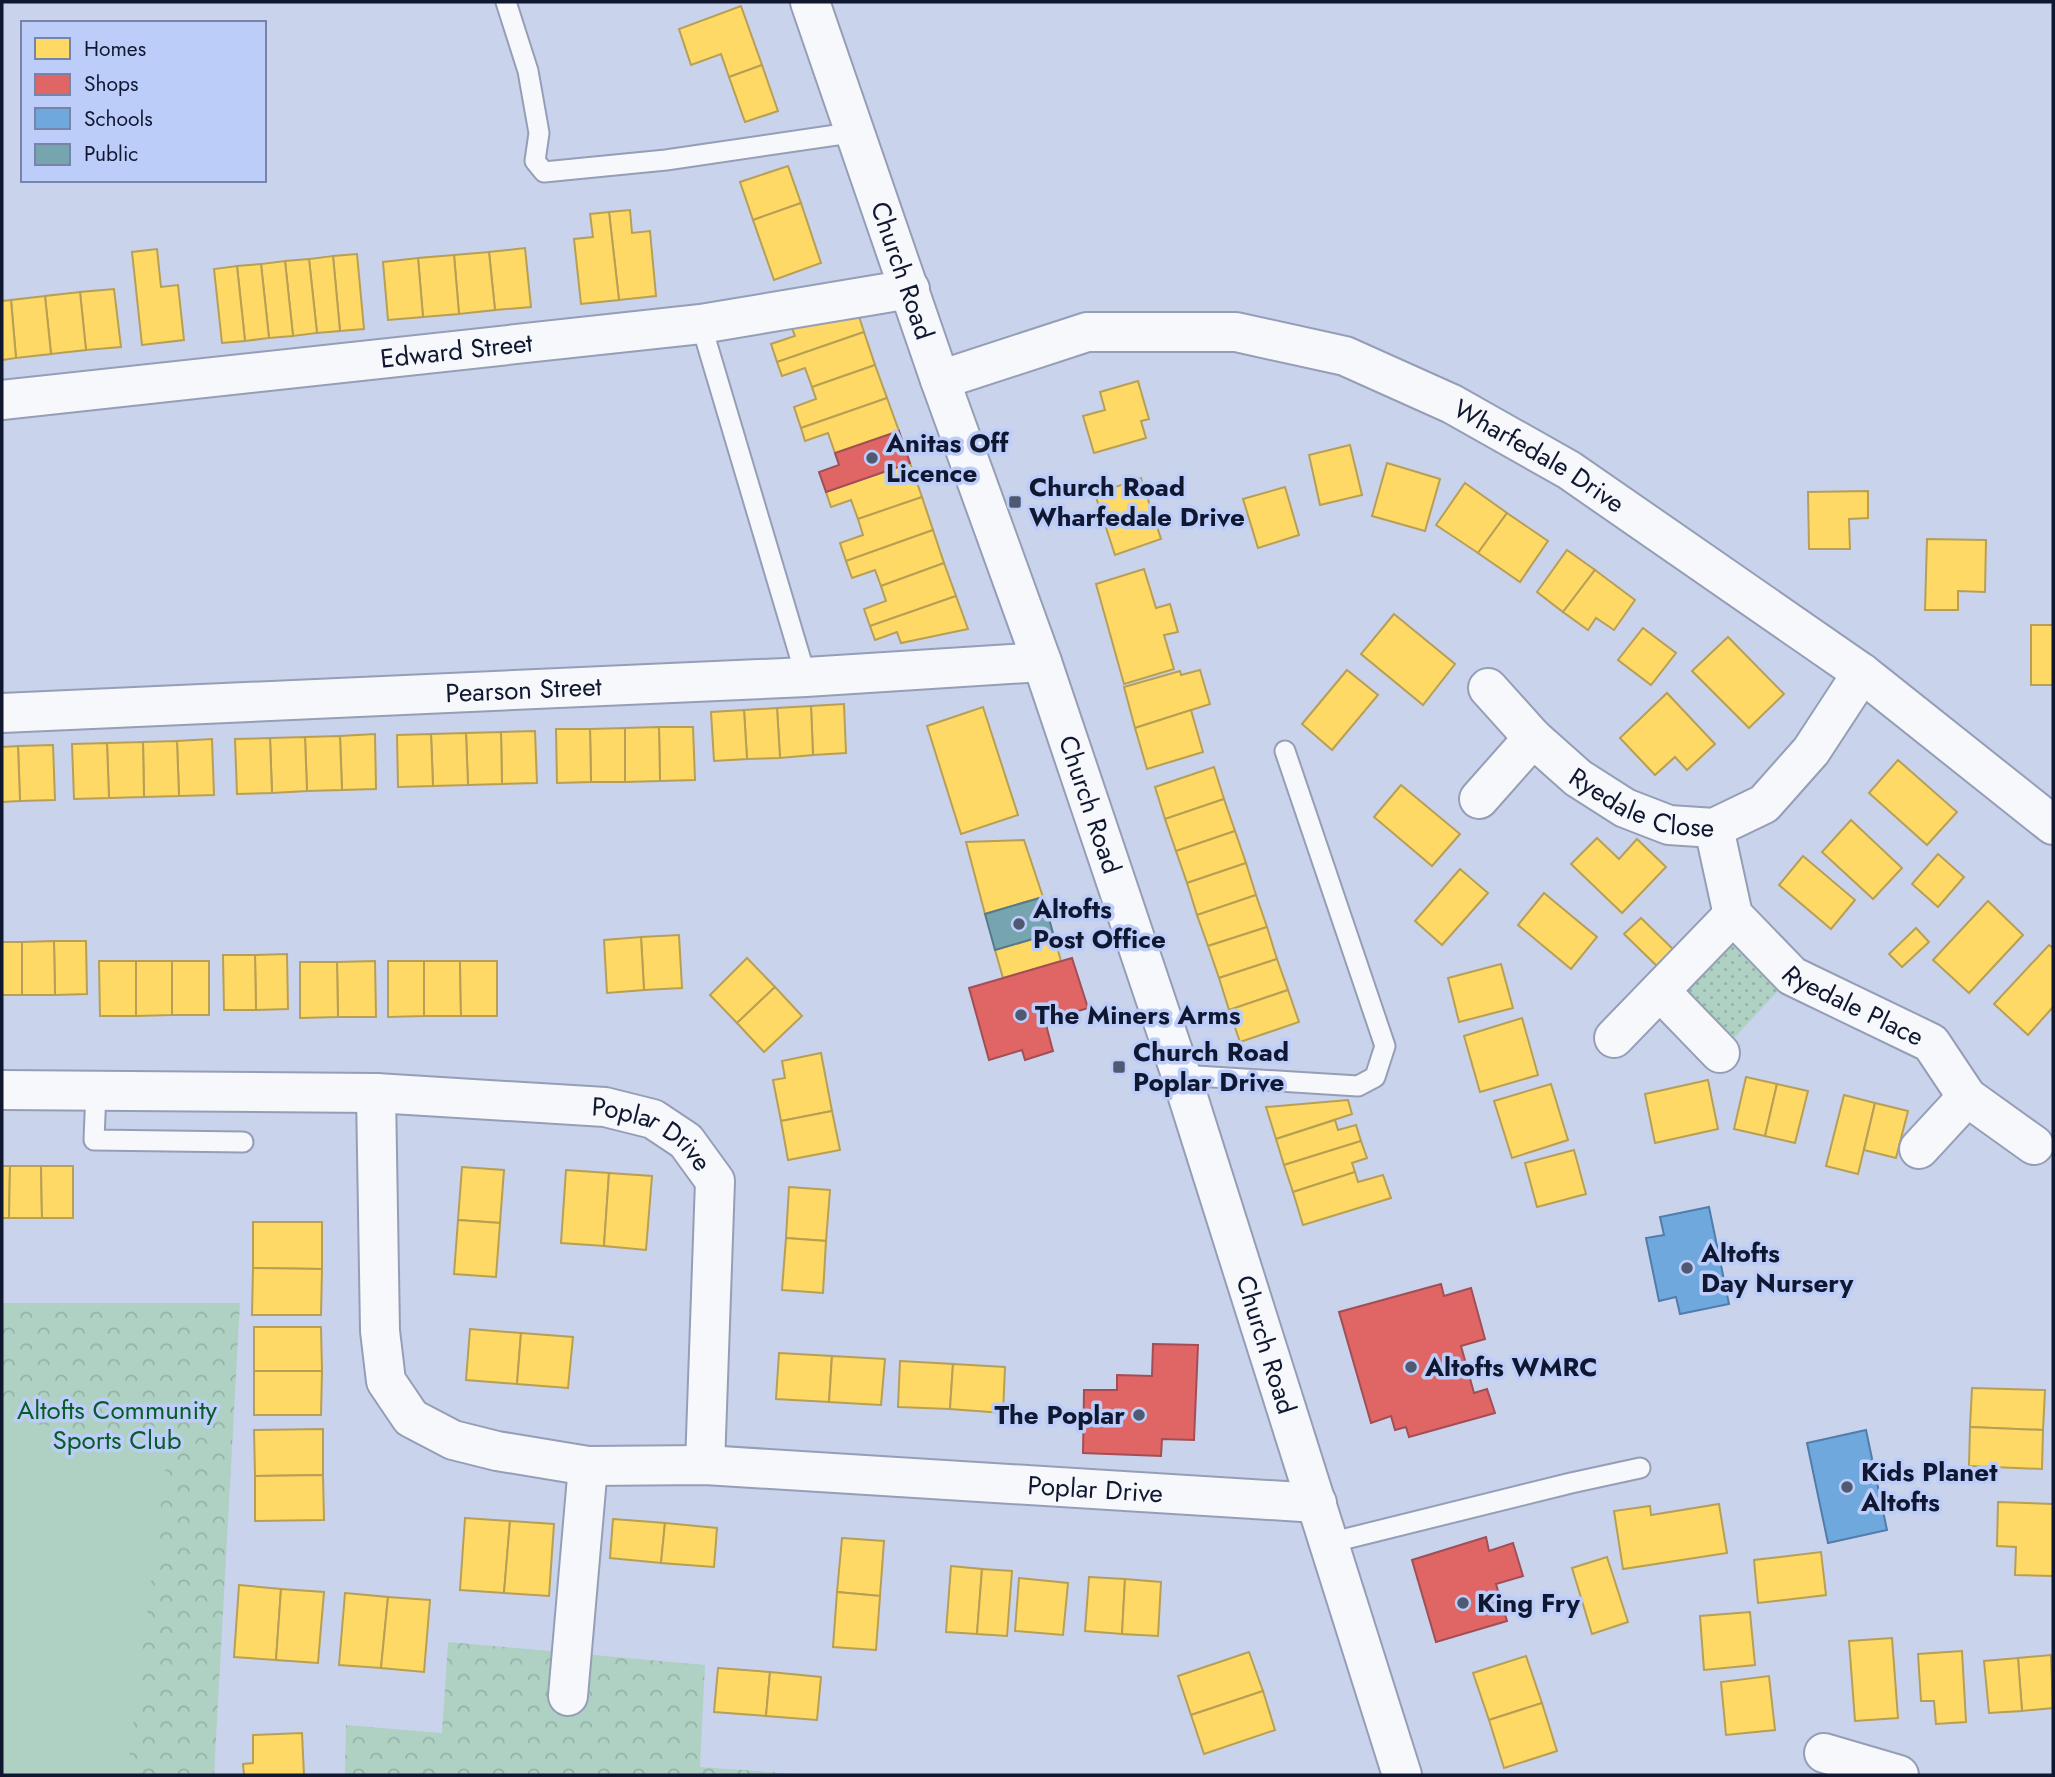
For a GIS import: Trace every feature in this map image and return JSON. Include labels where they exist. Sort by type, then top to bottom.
[{"type":"street","name":"Church Road","points":[[810,2],[857,132],[940,380],[1042,662],[1181,1075],[1402,1775]]},
{"type":"street","name":"Edward Street","points":[[2,400],[701,324],[910,289]]},
{"type":"street","name":"Wharfedale Drive","points":[[940,380],[1087,332],[1236,331],[1345,356],[1452,404],[1569,470],[1862,673],[2053,825]]},
{"type":"street","name":"Pearson Street","points":[[2,713],[806,677],[1042,662]]},
{"type":"street","name":"Ryedale Close","points":[[1488,688],[1533,738],[1578,778],[1625,808],[1669,825],[1714,828],[1764,804],[1811,751],[1862,673]]},
{"type":"street","points":[[1479,799],[1533,738]]},
{"type":"street","points":[[1614,1038],[1733,915],[1714,828]]},
{"type":"street","name":"Ryedale Place","points":[[1733,915],[1792,976],[1931,1043],[1968,1097],[2034,1145]]},
{"type":"street","points":[[1661,992],[1720,1053]]},
{"type":"street","name":"Poplar Drive","points":[[2,1090],[376,1093],[605,1107],[653,1119],[686,1141],[715,1181],[705,1465]]},
{"type":"street","name":"Poplar Drive","points":[[376,1093],[380,1331],[386,1381],[411,1418],[453,1440],[497,1451],[588,1466],[705,1465],[1317,1503]]},
{"type":"street","points":[[1919,1149],[1968,1097]]},
{"type":"street","points":[[568,1696],[588,1466]]},
{"type":"street","points":[[1825,1753],[1899,1775]]},
{"type":"lane","points":[[506,2],[528,71],[539,133],[535,161],[544,172],[666,160],[857,132]]},
{"type":"lane","points":[[701,324],[806,677]]},
{"type":"lane","points":[[1181,1075],[1358,1086],[1375,1077],[1385,1046],[1285,751]]},
{"type":"lane","points":[[96,1090],[94,1140],[243,1142]]},
{"type":"lane","points":[[1329,1544],[1640,1468]]},
{"type":"green space","points":[[1733,915],[1792,976],[1720,1053],[1661,992]]},
{"type":"green space","name":"Altofts Community Sports Club","points":[[2,1303],[240,1303],[214,1775],[2,1775]]},
{"type":"green space","points":[[2,1420],[169,1441],[127,1775],[2,1775]]},
{"type":"green space","points":[[448,1642],[705,1665],[700,1767],[811,1775],[345,1775],[346,1725],[442,1733]]},
{"type":"building: Homes","points":[[741,6],[762,65],[729,77],[721,54],[691,65],[679,29]]},
{"type":"building: Homes","points":[[762,65],[778,111],[745,122],[729,77]]},
{"type":"building: Homes","points":[[788,166],[801,203],[753,220],[740,182]]},
{"type":"building: Homes","points":[[801,203],[821,263],[774,280],[753,220]]},
{"type":"building: Homes","points":[[630,210],[632,233],[650,231],[656,296],[619,300],[609,212]]},
{"type":"building: Homes","points":[[609,212],[619,300],[581,304],[574,239],[593,237],[590,214]]},
{"type":"building: Homes","points":[[525,248],[531,307],[495,310],[489,252]]},
{"type":"building: Homes","points":[[157,249],[161,287],[178,285],[184,340],[142,345],[132,252]]},
{"type":"building: Homes","points":[[489,252],[495,310],[459,314],[454,255]]},
{"type":"building: Homes","points":[[357,254],[364,329],[340,331],[333,256]]},
{"type":"building: Homes","points":[[454,255],[459,314],[423,317],[418,258]]},
{"type":"building: Homes","points":[[333,256],[340,331],[317,333],[309,259]]},
{"type":"building: Homes","points":[[418,258],[423,317],[388,320],[383,262]]},
{"type":"building: Homes","points":[[309,259],[317,333],[293,336],[285,261]]},
{"type":"building: Homes","points":[[285,261],[293,336],[269,338],[261,264]]},
{"type":"building: Homes","points":[[261,264],[269,338],[245,341],[237,266]]},
{"type":"building: Homes","points":[[237,266],[245,341],[222,343],[214,269]]},
{"type":"building: Homes","points":[[114,289],[121,347],[86,350],[80,292]]},
{"type":"building: Homes","points":[[80,292],[86,350],[51,354],[45,296]]},
{"type":"building: Homes","points":[[45,296],[51,354],[16,358],[11,300]]},
{"type":"building: Homes","points":[[11,300],[16,358],[2,360],[2,301]]},
{"type":"building: Homes","points":[[857,310],[864,332],[777,362],[771,344],[795,336],[789,321]]},
{"type":"building: Homes","points":[[864,332],[875,365],[812,387],[805,368],[782,376],[777,362]]},
{"type":"building: Homes","points":[[875,365],[887,398],[801,428],[794,407],[816,399],[812,387]]},
{"type":"building: Homes","points":[[1138,381],[1149,419],[1141,421],[1146,438],[1094,453],[1083,416],[1105,410],[1100,392]]},
{"type":"building: Homes","points":[[887,398],[899,431],[835,453],[828,433],[805,441],[801,428]]},
{"type":"building: Homes","points":[[1350,445],[1362,495],[1320,505],[1309,455]]},
{"type":"building: Homes","points":[[910,463],[922,497],[858,519],[851,500],[831,507],[826,492]]},
{"type":"building: Homes","points":[[1387,463],[1440,479],[1425,531],[1372,516]]},
{"type":"building: Homes","points":[[1141,478],[1161,539],[1115,555],[1095,494]]},
{"type":"building: Homes","points":[[1465,483],[1507,513],[1478,553],[1436,525]]},
{"type":"building: Homes","points":[[1285,487],[1299,535],[1258,548],[1243,499]]},
{"type":"building: Homes","points":[[1868,491],[1868,518],[1849,519],[1850,549],[1809,549],[1808,492]]},
{"type":"building: Homes","points":[[922,497],[933,530],[846,561],[840,543],[863,535],[858,519]]},
{"type":"building: Homes","points":[[1507,513],[1548,541],[1520,582],[1478,553]]},
{"type":"building: Homes","points":[[933,530],[944,563],[881,586],[875,570],[852,578],[846,561]]},
{"type":"building: Homes","points":[[1927,539],[1986,540],[1985,592],[1958,591],[1958,610],[1925,610]]},
{"type":"building: Homes","points":[[1567,550],[1595,570],[1563,612],[1537,592]]},
{"type":"building: Homes","points":[[944,563],[956,596],[870,626],[864,609],[886,601],[881,586]]},
{"type":"building: Homes","points":[[1144,569],[1156,608],[1170,604],[1178,632],[1164,635],[1174,669],[1124,684],[1096,584]]},
{"type":"building: Homes","points":[[1595,570],[1635,600],[1614,630],[1596,618],[1588,630],[1563,612]]},
{"type":"building: Homes","points":[[956,596],[968,629],[901,643],[897,632],[875,640],[870,626]]},
{"type":"building: Homes","points":[[1394,614],[1455,664],[1423,705],[1361,654]]},
{"type":"building: Homes","points":[[2031,625],[2053,625],[2053,685],[2031,685]]},
{"type":"building: Homes","points":[[1643,628],[1676,653],[1651,685],[1618,660]]},
{"type":"building: Homes","points":[[1728,637],[1784,694],[1749,728],[1692,671]]},
{"type":"building: Homes","points":[[1200,670],[1210,704],[1135,728],[1124,687],[1180,671],[1181,675]]},
{"type":"building: Homes","points":[[1347,670],[1378,695],[1332,750],[1302,724]]},
{"type":"building: Homes","points":[[1667,693],[1715,744],[1687,770],[1675,757],[1655,775],[1620,738]]},
{"type":"building: Homes","points":[[844,704],[846,753],[813,755],[811,706]]},
{"type":"building: Homes","points":[[811,706],[813,755],[780,758],[777,708]]},
{"type":"building: Homes","points":[[983,707],[1018,815],[961,834],[927,726]]},
{"type":"building: Homes","points":[[777,708],[780,758],[747,759],[744,710]]},
{"type":"building: Homes","points":[[744,710],[747,759],[714,761],[711,712]]},
{"type":"building: Homes","points":[[1191,710],[1203,752],[1147,769],[1135,728]]},
{"type":"building: Homes","points":[[659,727],[693,727],[695,780],[660,781]]},
{"type":"building: Homes","points":[[659,727],[660,781],[625,782],[625,728]]},
{"type":"building: Homes","points":[[625,728],[625,782],[591,782],[590,729]]},
{"type":"building: Homes","points":[[556,729],[590,729],[591,782],[557,783]]},
{"type":"building: Homes","points":[[535,731],[537,783],[502,784],[501,732]]},
{"type":"building: Homes","points":[[501,732],[502,784],[468,785],[466,733]]},
{"type":"building: Homes","points":[[466,733],[468,785],[433,786],[431,734]]},
{"type":"building: Homes","points":[[375,734],[376,789],[342,790],[340,736]]},
{"type":"building: Homes","points":[[431,734],[433,786],[398,787],[397,735]]},
{"type":"building: Homes","points":[[340,736],[342,790],[307,791],[305,737]]},
{"type":"building: Homes","points":[[305,737],[307,791],[272,793],[270,738]]},
{"type":"building: Homes","points":[[270,738],[272,793],[237,794],[235,739]]},
{"type":"building: Homes","points":[[212,739],[214,795],[179,796],[177,741]]},
{"type":"building: Homes","points":[[177,741],[179,796],[144,797],[143,742]]},
{"type":"building: Homes","points":[[143,742],[144,797],[109,798],[107,743]]},
{"type":"building: Homes","points":[[107,743],[109,798],[74,799],[72,744]]},
{"type":"building: Homes","points":[[53,745],[55,800],[20,801],[18,746]]},
{"type":"building: Homes","points":[[18,746],[20,801],[2,802],[2,747]]},
{"type":"building: Homes","points":[[1898,760],[1957,812],[1927,845],[1869,793]]},
{"type":"building: Homes","points":[[1214,767],[1224,799],[1165,819],[1155,787]]},
{"type":"building: Homes","points":[[1401,785],[1460,834],[1432,866],[1374,817]]},
{"type":"building: Homes","points":[[1224,799],[1235,831],[1176,851],[1165,819]]},
{"type":"building: Homes","points":[[1851,820],[1902,868],[1873,899],[1822,852]]},
{"type":"building: Homes","points":[[1235,831],[1246,863],[1187,883],[1176,851]]},
{"type":"building: Homes","points":[[1597,838],[1619,859],[1637,839],[1666,867],[1622,913],[1571,864]]},
{"type":"building: Homes","points":[[1024,840],[1043,897],[985,914],[966,842]]},
{"type":"building: Homes","points":[[1938,854],[1964,877],[1938,907],[1912,884]]},
{"type":"building: Homes","points":[[1803,856],[1855,900],[1831,929],[1779,885]]},
{"type":"building: Homes","points":[[1246,863],[1256,895],[1197,915],[1187,883]]},
{"type":"building: Homes","points":[[1460,869],[1488,893],[1442,945],[1415,921]]},
{"type":"building: Homes","points":[[1544,893],[1597,937],[1571,969],[1518,925]]},
{"type":"building: Homes","points":[[1256,895],[1267,927],[1208,946],[1197,915]]},
{"type":"building: Homes","points":[[1988,901],[2023,935],[1969,993],[1933,960]]},
{"type":"building: Homes","points":[[1641,918],[1677,953],[1661,970],[1624,934]]},
{"type":"building: Homes","points":[[1267,927],[1277,959],[1219,978],[1208,946]]},
{"type":"building: Homes","points":[[1916,928],[1929,942],[1902,967],[1889,954]]},
{"type":"building: Homes","points":[[1053,933],[1061,961],[1003,978],[995,950]]},
{"type":"building: Homes","points":[[679,935],[682,988],[644,990],[641,937]]},
{"type":"building: Homes","points":[[641,937],[644,990],[607,993],[604,940]]},
{"type":"building: Homes","points":[[54,941],[86,941],[87,994],[55,995]]},
{"type":"building: Homes","points":[[54,941],[55,995],[22,995],[22,942]]},
{"type":"building: Homes","points":[[2,942],[22,942],[22,995],[2,995]]},
{"type":"building: Homes","points":[[2049,945],[2053,948],[2053,1007],[2028,1035],[1994,1004]]},
{"type":"building: Homes","points":[[287,954],[288,1009],[256,1010],[255,955]]},
{"type":"building: Homes","points":[[223,955],[255,955],[256,1010],[224,1010]]},
{"type":"building: Homes","points":[[747,958],[775,987],[737,1023],[710,995]]},
{"type":"building: Homes","points":[[1277,959],[1288,990],[1229,1010],[1219,978]]},
{"type":"building: Homes","points":[[99,961],[136,961],[136,1016],[100,1016]]},
{"type":"building: Homes","points":[[136,961],[172,961],[172,1015],[136,1016]]},
{"type":"building: Homes","points":[[172,961],[209,961],[209,1015],[172,1015]]},
{"type":"building: Homes","points":[[375,961],[376,1017],[338,1017],[337,962]]},
{"type":"building: Homes","points":[[388,961],[424,961],[424,1016],[388,1017]]},
{"type":"building: Homes","points":[[424,961],[460,961],[461,1016],[424,1016]]},
{"type":"building: Homes","points":[[460,961],[497,961],[497,1016],[461,1016]]},
{"type":"building: Homes","points":[[300,962],[337,962],[338,1017],[300,1018]]},
{"type":"building: Homes","points":[[1501,964],[1513,1008],[1459,1022],[1448,978]]},
{"type":"building: Homes","points":[[775,987],[802,1016],[764,1052],[737,1023]]},
{"type":"building: Homes","points":[[1288,990],[1299,1022],[1240,1042],[1229,1010]]},
{"type":"building: Homes","points":[[1522,1018],[1538,1075],[1480,1092],[1464,1036]]},
{"type":"building: Homes","points":[[821,1053],[832,1111],[781,1121],[773,1080],[785,1078],[782,1061]]},
{"type":"building: Homes","points":[[1746,1077],[1777,1084],[1765,1136],[1734,1129]]},
{"type":"building: Homes","points":[[1708,1080],[1718,1129],[1655,1143],[1645,1094]]},
{"type":"building: Homes","points":[[1551,1084],[1568,1140],[1512,1158],[1494,1101]]},
{"type":"building: Homes","points":[[1777,1084],[1808,1091],[1795,1143],[1765,1136]]},
{"type":"building: Homes","points":[[1844,1095],[1875,1103],[1858,1174],[1826,1166]]},
{"type":"building: Homes","points":[[1348,1100],[1352,1114],[1276,1139],[1266,1107]]},
{"type":"building: Homes","points":[[1875,1103],[1908,1111],[1896,1158],[1864,1150]]},
{"type":"building: Homes","points":[[832,1111],[840,1150],[788,1160],[781,1121]]},
{"type":"building: Homes","points":[[1335,1120],[1338,1130],[1356,1125],[1361,1141],[1284,1165],[1276,1139]]},
{"type":"building: Homes","points":[[1361,1141],[1367,1158],[1352,1163],[1355,1172],[1293,1192],[1284,1165]]},
{"type":"building: Homes","points":[[1574,1150],[1586,1194],[1537,1207],[1525,1163]]},
{"type":"building: Homes","points":[[2,1166],[10,1166],[9,1218],[2,1218]]},
{"type":"building: Homes","points":[[10,1166],[41,1166],[42,1218],[9,1218]]},
{"type":"building: Homes","points":[[41,1166],[73,1166],[73,1218],[42,1218]]},
{"type":"building: Homes","points":[[462,1167],[504,1170],[500,1223],[458,1220]]},
{"type":"building: Homes","points":[[566,1170],[609,1173],[604,1246],[561,1243]]},
{"type":"building: Homes","points":[[1355,1172],[1358,1182],[1383,1175],[1391,1198],[1303,1225],[1293,1192]]},
{"type":"building: Homes","points":[[609,1173],[652,1176],[646,1250],[604,1246]]},
{"type":"building: Homes","points":[[789,1187],[830,1190],[826,1241],[786,1238]]},
{"type":"building: Homes","points":[[458,1220],[500,1223],[496,1277],[454,1274]]},
{"type":"building: Homes","points":[[253,1222],[322,1222],[322,1269],[253,1268]]},
{"type":"building: Homes","points":[[786,1238],[826,1241],[823,1293],[782,1290]]},
{"type":"building: Homes","points":[[253,1268],[322,1269],[321,1315],[252,1315]]},
{"type":"building: Homes","points":[[254,1327],[321,1327],[322,1371],[254,1371]]},
{"type":"building: Homes","points":[[470,1329],[521,1333],[517,1384],[466,1380]]},
{"type":"building: Homes","points":[[521,1333],[573,1337],[568,1388],[517,1384]]},
{"type":"building: Homes","points":[[779,1353],[832,1356],[829,1402],[776,1399]]},
{"type":"building: Homes","points":[[832,1356],[885,1359],[881,1405],[829,1402]]},
{"type":"building: Homes","points":[[900,1361],[953,1364],[950,1409],[898,1407]]},
{"type":"building: Homes","points":[[953,1364],[1005,1367],[1003,1413],[950,1409]]},
{"type":"building: Homes","points":[[254,1371],[322,1371],[321,1415],[254,1415]]},
{"type":"building: Homes","points":[[1972,1388],[2045,1390],[2043,1430],[1970,1427]]},
{"type":"building: Homes","points":[[1970,1427],[2043,1430],[2042,1469],[1969,1466]]},
{"type":"building: Homes","points":[[323,1429],[323,1475],[255,1476],[254,1430]]},
{"type":"building: Homes","points":[[323,1475],[324,1520],[255,1521],[255,1476]]},
{"type":"building: Homes","points":[[1998,1502],[2053,1504],[2053,1576],[2015,1575],[2016,1547],[1997,1546]]},
{"type":"building: Homes","points":[[1719,1504],[1727,1553],[1623,1569],[1614,1511],[1650,1506],[1651,1515]]},
{"type":"building: Homes","points":[[465,1518],[510,1521],[504,1593],[460,1590]]},
{"type":"building: Homes","points":[[613,1519],[665,1523],[661,1563],[610,1558]]},
{"type":"building: Homes","points":[[510,1521],[554,1524],[549,1596],[504,1593]]},
{"type":"building: Homes","points":[[665,1523],[717,1528],[714,1567],[661,1563]]},
{"type":"building: Homes","points":[[842,1538],[884,1541],[880,1596],[837,1592]]},
{"type":"building: Homes","points":[[1821,1552],[1826,1595],[1758,1603],[1754,1560]]},
{"type":"building: Homes","points":[[1607,1557],[1628,1622],[1592,1634],[1572,1568]]},
{"type":"building: Homes","points":[[951,1566],[982,1569],[977,1634],[946,1632]]},
{"type":"building: Homes","points":[[982,1569],[1012,1571],[1007,1636],[977,1634]]},
{"type":"building: Homes","points":[[1089,1577],[1125,1579],[1122,1634],[1085,1631]]},
{"type":"building: Homes","points":[[1019,1578],[1068,1583],[1063,1635],[1015,1631]]},
{"type":"building: Homes","points":[[1125,1579],[1161,1582],[1158,1636],[1122,1634]]},
{"type":"building: Homes","points":[[239,1585],[281,1589],[276,1660],[234,1657]]},
{"type":"building: Homes","points":[[281,1589],[324,1592],[318,1663],[276,1660]]},
{"type":"building: Homes","points":[[837,1592],[880,1596],[876,1650],[833,1647]]},
{"type":"building: Homes","points":[[345,1593],[388,1597],[381,1668],[339,1665]]},
{"type":"building: Homes","points":[[388,1597],[430,1600],[424,1672],[381,1668]]},
{"type":"building: Homes","points":[[1750,1612],[1755,1665],[1704,1670],[1700,1616]]},
{"type":"building: Homes","points":[[1892,1638],[1898,1718],[1855,1721],[1849,1641]]},
{"type":"building: Homes","points":[[1962,1651],[1966,1722],[1936,1724],[1934,1701],[1921,1701],[1918,1654]]},
{"type":"building: Homes","points":[[1249,1652],[1263,1691],[1191,1715],[1178,1676]]},
{"type":"building: Homes","points":[[2051,1655],[2053,1708],[2022,1711],[2018,1658]]},
{"type":"building: Homes","points":[[1526,1656],[1542,1703],[1489,1720],[1473,1673]]},
{"type":"building: Homes","points":[[2018,1658],[2022,1711],[1989,1713],[1984,1661]]},
{"type":"building: Homes","points":[[718,1668],[770,1672],[766,1716],[714,1712]]},
{"type":"building: Homes","points":[[770,1672],[821,1677],[817,1720],[766,1716]]},
{"type":"building: Homes","points":[[1769,1676],[1775,1730],[1726,1735],[1721,1682]]},
{"type":"building: Homes","points":[[1263,1691],[1275,1730],[1204,1754],[1191,1715]]},
{"type":"building: Homes","points":[[1542,1703],[1557,1751],[1504,1768],[1489,1720]]},
{"type":"building: Homes","points":[[302,1733],[304,1775],[244,1775],[243,1764],[253,1763],[253,1735]]},
{"type":"building: Shops","name":"Anitas Off Licence","points":[[899,431],[910,463],[826,492],[819,472],[839,465],[835,453]]},
{"type":"building: Shops","name":"The Miners Arms","points":[[1072,958],[1088,1008],[1045,1021],[1053,1051],[1025,1060],[1022,1050],[989,1060],[969,988]]},
{"type":"building: Shops","name":"Altofts WMRC","points":[[1441,1284],[1444,1296],[1471,1288],[1485,1339],[1461,1346],[1474,1393],[1487,1389],[1495,1413],[1409,1437],[1406,1427],[1395,1430],[1391,1416],[1371,1423],[1339,1312]]},
{"type":"building: Shops","name":"The Poplar","points":[[1153,1344],[1198,1345],[1194,1440],[1162,1439],[1161,1456],[1083,1453],[1084,1390],[1117,1390],[1117,1375],[1152,1376]]},
{"type":"building: Shops","name":"King Fry","points":[[1486,1537],[1489,1551],[1513,1543],[1523,1576],[1496,1584],[1507,1621],[1436,1642],[1412,1560]]},
{"type":"building: Schools","name":"Altofts Day Nursery","points":[[1709,1207],[1729,1304],[1680,1314],[1676,1297],[1659,1301],[1646,1238],[1664,1235],[1660,1217]]},
{"type":"building: Schools","name":"Kids Planet Altofts","points":[[1866,1430],[1887,1530],[1828,1543],[1807,1443]]},
{"type":"building: Public","name":"Altofts Post Office","points":[[1043,897],[1053,933],[995,950],[985,914]]},
{"type":"place","name":"Anitas Off Licence","points":[[872,458]]},
{"type":"place","name":"Church Road Wharfedale Drive","points":[[1015,502]]},
{"type":"place","name":"Altofts Post Office","points":[[1019,924]]},
{"type":"place","name":"The Miners Arms","points":[[1021,1015]]},
{"type":"place","name":"Church Road Poplar Drive","points":[[1119,1067]]},
{"type":"place","name":"Altofts Day Nursery","points":[[1687,1268]]},
{"type":"place","name":"Altofts WMRC","points":[[1411,1367]]},
{"type":"place","name":"The Poplar","points":[[1139,1415]]},
{"type":"place","name":"Kids Planet Altofts","points":[[1847,1487]]},
{"type":"place","name":"King Fry","points":[[1463,1603]]}]
